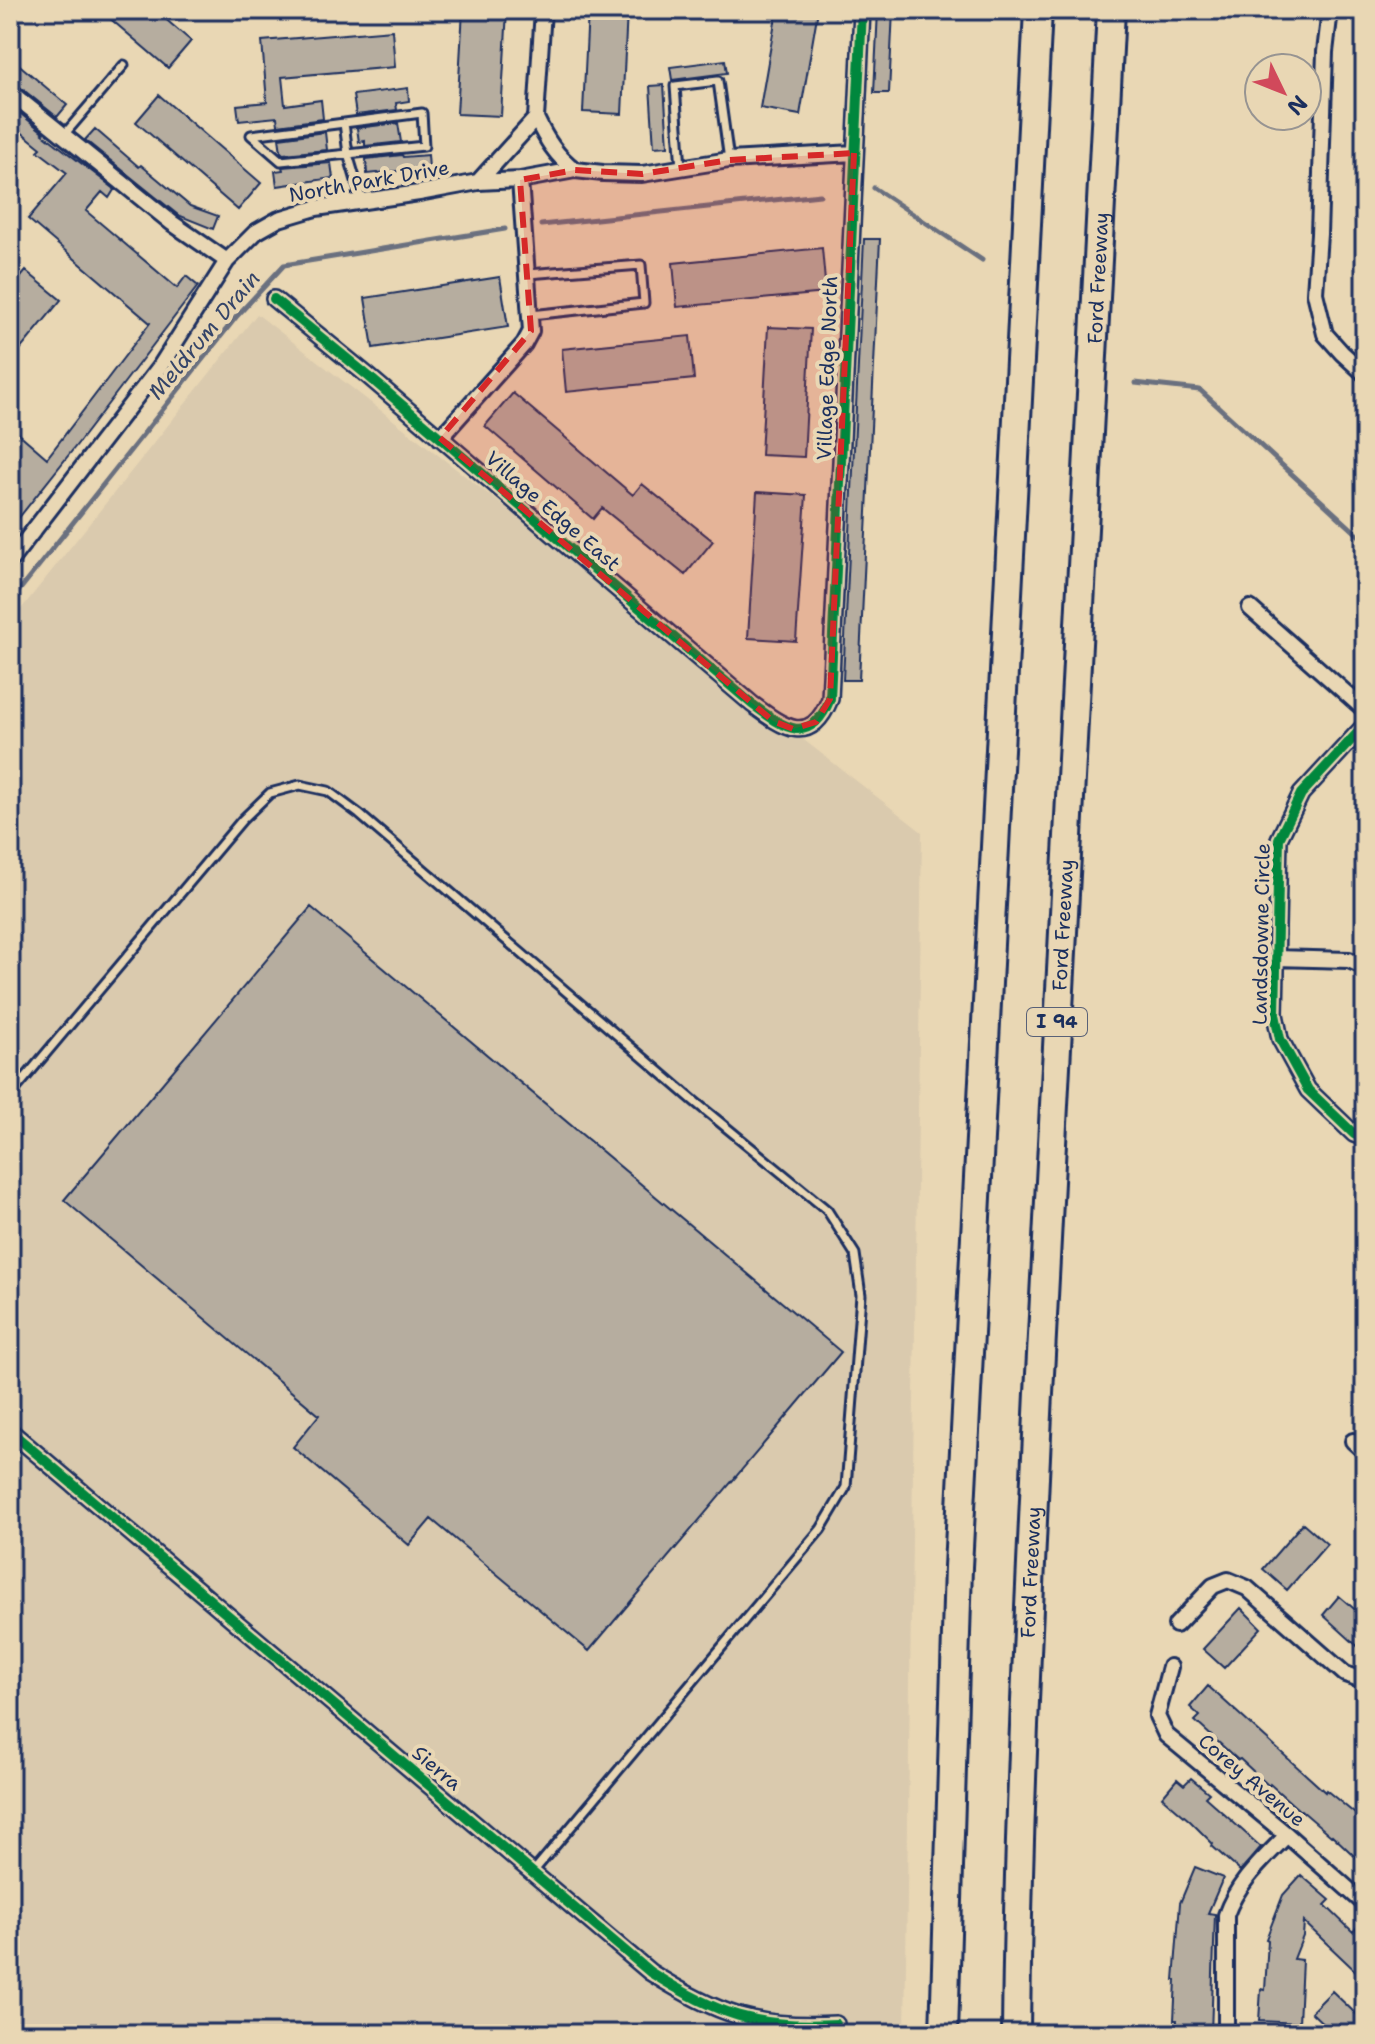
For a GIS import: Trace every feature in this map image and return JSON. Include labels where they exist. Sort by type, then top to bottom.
[{"type":"highway","points":[[944,2034],[958,1567],[1038,10]]},
{"type":"highway","name":"Ford Freeway","points":[[1016,2034],[1029,1597],[1050,1139],[1111,10]]},
{"type":"street","points":[[543,10],[536,118],[547,142],[562,161],[575,170]]},
{"type":"street","name":"Village Edge North","points":[[816,722],[824,714],[830,699],[862,10]]},
{"type":"street","points":[[1330,10],[1325,52],[1315,293],[1325,334],[1365,374]]},
{"type":"street","points":[[10,92],[172,223],[227,261]]},
{"type":"street","points":[[478,182],[536,118]]},
{"type":"street","name":"North Park Drive","points":[[10,561],[161,365],[227,261],[256,232],[279,219],[316,208],[575,170],[642,174],[729,160],[854,153]]},
{"type":"street","points":[[440,438],[524,344],[531,331],[520,180]]},
{"type":"street","name":"Village Edge East","points":[[274,299],[773,721],[793,729],[816,722]]},
{"type":"street","points":[[1250,608],[1365,710]]},
{"type":"street","name":"Landsdowne Circle","points":[[1365,725],[1301,794],[1279,839],[1275,1014],[1280,1039],[1308,1090],[1354,1134],[1365,1138]]},
{"type":"street","points":[[1276,958],[1349,960],[1365,967]]},
{"type":"street","name":"Sierra","points":[[10,1431],[650,1972],[722,2012],[761,2021],[836,2024],[836,2034]]},
{"type":"street","points":[[1176,1625],[1213,1586],[1228,1580],[1247,1588],[1345,1674],[1365,1681]]},
{"type":"street","name":"Corey Avenue","points":[[1170,1667],[1157,1716],[1166,1735],[1365,1904]]},
{"type":"street","points":[[1226,2034],[1226,1915],[1243,1881],[1287,1835]]},
{"type":"lane","points":[[63,136],[124,65]]},
{"type":"lane","points":[[681,168],[675,86],[718,81],[729,160]]},
{"type":"lane","points":[[422,113],[424,146],[348,154],[281,161],[251,135],[422,113]]},
{"type":"lane","points":[[344,123],[348,154],[362,201]]},
{"type":"lane","points":[[528,274],[641,265],[644,303],[531,315]]},
{"type":"lane","points":[[10,1096],[242,820],[270,793],[300,785],[328,791],[359,814],[694,1101],[827,1210],[855,1254],[861,1295],[846,1487],[821,1529],[533,1873]]},
{"type":"highlighted area","points":[[854,153],[830,699],[816,722],[793,729],[773,721],[440,438],[531,331],[520,180],[575,170],[642,174],[729,160]]},
{"type":"shaded area","points":[[257,314],[922,832],[905,2034],[10,2034],[10,623]]},
{"type":"building","points":[[100,10],[155,10],[191,41],[168,68]]},
{"type":"building","points":[[463,10],[507,10],[501,116],[457,114]]},
{"type":"building","points":[[588,10],[627,10],[622,114],[583,112]]},
{"type":"building","points":[[777,10],[818,10],[800,115],[760,108]]},
{"type":"building","points":[[878,10],[893,10],[889,93],[874,93]]},
{"type":"building","points":[[392,30],[395,67],[282,77],[285,105],[321,100],[323,119],[278,125],[277,117],[239,121],[237,105],[267,102],[262,41]]},
{"type":"building","points":[[10,57],[67,105],[57,117],[10,82]]},
{"type":"building","points":[[725,60],[727,73],[672,80],[670,67]]},
{"type":"building","points":[[664,85],[668,146],[654,147],[650,86]]},
{"type":"building","points":[[408,88],[409,101],[396,103],[397,110],[356,115],[353,95]]},
{"type":"building","points":[[159,95],[261,183],[238,210],[136,122]]},
{"type":"building","points":[[10,105],[116,190],[109,198],[102,192],[86,211],[177,288],[186,276],[198,286],[10,529],[10,426],[47,458],[150,323],[28,219],[67,173],[38,151],[41,148],[10,123]]},
{"type":"building","points":[[398,123],[401,142],[365,146],[365,141],[359,142],[357,128]]},
{"type":"building","points":[[95,129],[190,206],[218,216],[213,229],[178,215],[85,140]]},
{"type":"building","points":[[325,132],[327,150],[281,152],[279,138]]},
{"type":"building","points":[[428,155],[429,168],[367,174],[366,159]]},
{"type":"building","points":[[331,163],[333,178],[277,186],[275,171],[283,170],[282,167]]},
{"type":"building","points":[[864,239],[880,239],[859,680],[843,680]]},
{"type":"building","points":[[822,248],[826,293],[677,307],[673,263]]},
{"type":"building","points":[[26,271],[61,300],[10,362],[10,290]]},
{"type":"building","points":[[500,277],[508,327],[373,348],[365,298]]},
{"type":"building","points":[[768,327],[811,329],[804,457],[761,455]]},
{"type":"building","points":[[690,336],[694,379],[566,392],[562,349]]},
{"type":"building","points":[[513,393],[633,495],[642,484],[713,541],[685,575],[602,508],[593,519],[485,426]]},
{"type":"building","points":[[757,492],[806,495],[796,641],[748,638]]},
{"type":"building","points":[[311,907],[841,1352],[589,1651],[431,1519],[409,1545],[293,1447],[319,1415],[64,1200]]},
{"type":"building","points":[[1303,1523],[1327,1544],[1287,1590],[1263,1569]]},
{"type":"building","points":[[1339,1596],[1365,1618],[1365,1653],[1323,1615]]},
{"type":"building","points":[[1241,1608],[1261,1628],[1224,1668],[1203,1649]]},
{"type":"building","points":[[1208,1686],[1325,1792],[1365,1822],[1365,1866],[1195,1721],[1200,1716],[1190,1707]]},
{"type":"building","points":[[1191,1778],[1209,1793],[1205,1797],[1261,1847],[1240,1871],[1162,1797],[1177,1779],[1184,1785]]},
{"type":"building","points":[[1195,1867],[1223,1878],[1208,1913],[1215,1914],[1211,2034],[1176,2034],[1174,1980],[1180,1903]]},
{"type":"building","points":[[1301,1875],[1330,1900],[1325,1905],[1353,1932],[1356,1928],[1365,1937],[1365,1980],[1304,1922],[1303,1936],[1294,1959],[1302,1960],[1299,2023],[1259,2021],[1261,1989],[1265,1990],[1266,1939],[1283,1895]]},
{"type":"building","points":[[1332,1991],[1365,2020],[1365,2034],[1334,2034],[1311,2012]]},
{"type":"waterway","name":"Meldrum Drain","points":[[874,188],[982,260]]},
{"type":"waterway","name":"Meldrum Drain","points":[[541,225],[820,195]]},
{"type":"waterway","name":"Meldrum Drain","points":[[10,602],[237,316],[284,265],[505,229]]},
{"type":"waterway","name":"Meldrum Drain","points":[[1135,383],[1200,390],[1365,541]]},
{"type":"cycle path","points":[[274,299],[752,704],[785,725],[805,728],[814,724],[830,699],[862,10]]},
{"type":"cycle path","points":[[1365,725],[1301,794],[1279,839],[1275,1014],[1280,1039],[1308,1090],[1354,1134],[1365,1138]]},
{"type":"cycle path","points":[[10,1431],[650,1972],[696,1999],[738,2016],[783,2024],[836,2024],[836,2034]]}]
